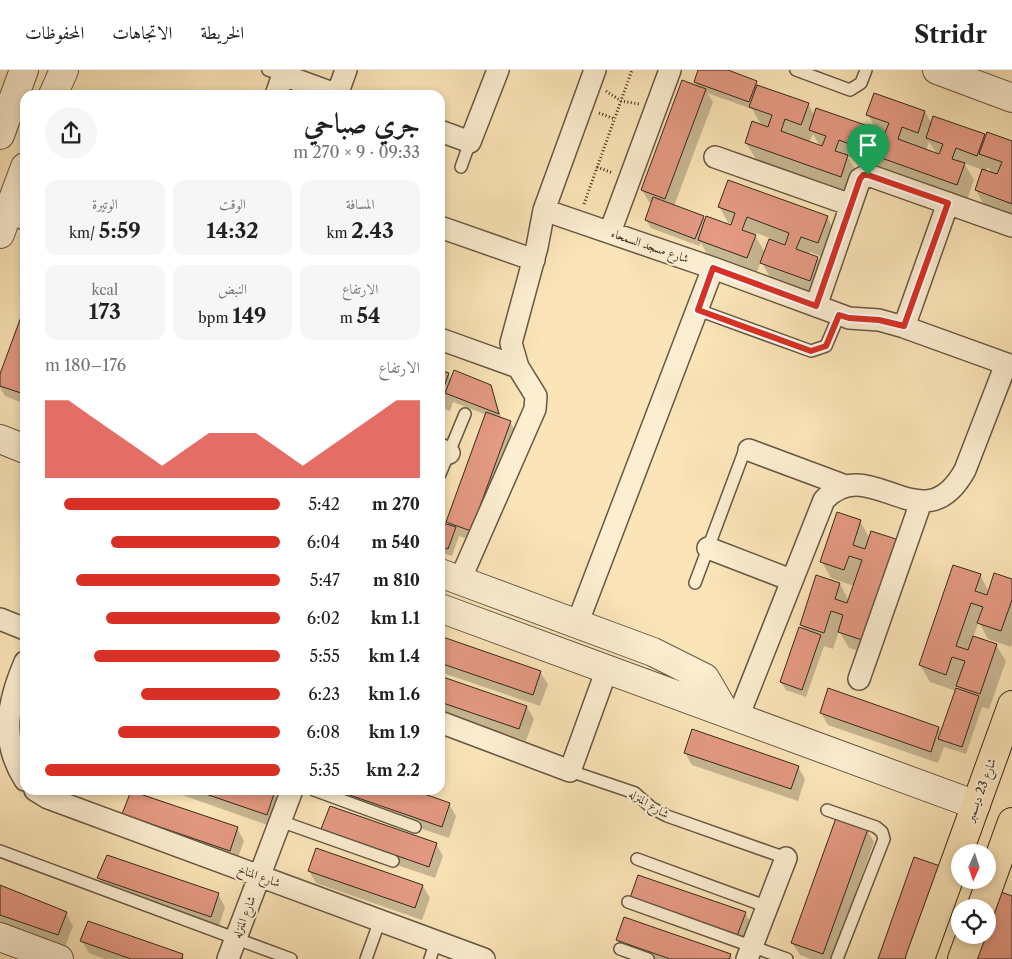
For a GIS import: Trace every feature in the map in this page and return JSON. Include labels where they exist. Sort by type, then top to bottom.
[{"type":"main road","name":"شارع 23 ديسمبر","points":[[920,959],[1012,705]]},
{"type":"main road","points":[[985,899],[1000,867],[1012,823]]},
{"type":"main road","points":[[962,959],[968,944]]},
{"type":"street","points":[[0,135],[24,70]]},
{"type":"street","points":[[54,90],[64,70]]},
{"type":"street","points":[[339,90],[346,70]]},
{"type":"street","points":[[445,133],[470,142],[498,70]]},
{"type":"street","points":[[595,70],[544,210],[534,260],[511,343],[518,367],[536,396],[535,408],[450,576],[653,652],[705,678],[731,715]]},
{"type":"street","points":[[610,232],[670,70]]},
{"type":"street","points":[[937,70],[1012,98]]},
{"type":"street","points":[[276,80],[317,90]]},
{"type":"street","points":[[715,157],[851,205]]},
{"type":"street","points":[[816,306],[860,179],[865,175],[1012,226]]},
{"type":"street","points":[[11,222],[20,186]]},
{"type":"street","points":[[904,326],[948,203]]},
{"type":"street","name":"شارع مسجد السمحاء","points":[[544,210],[713,268],[839,315],[849,318],[879,320],[904,326],[1009,365]]},
{"type":"street","points":[[445,229],[534,260]]},
{"type":"street","points":[[577,624],[713,268]]},
{"type":"street","points":[[445,341],[518,367]]},
{"type":"street","points":[[749,450],[843,485],[868,486],[921,502],[936,499],[948,493],[958,483],[1009,365]]},
{"type":"street","points":[[0,439],[20,447]]},
{"type":"street","points":[[731,715],[791,580],[819,508],[832,492],[843,485]]},
{"type":"street","points":[[859,680],[921,502]]},
{"type":"street","points":[[708,548],[791,580]]},
{"type":"street","points":[[445,610],[976,805]]},
{"type":"street","points":[[0,619],[20,627]]},
{"type":"street","points":[[570,770],[608,669]]},
{"type":"street","points":[[20,686],[5,712],[4,733],[8,753],[20,774]]},
{"type":"street","name":"شارع المنزله","points":[[445,724],[570,770]]},
{"type":"street","name":"شارع المناخ","points":[[43,795],[380,920],[433,950],[484,959]]},
{"type":"street","name":"شارع المنزله","points":[[232,949],[290,795]]},
{"type":"street","name":"شارع المنزله","points":[[750,953],[786,858]]},
{"type":"street","points":[[0,937],[59,959]]},
{"type":"lane","points":[[796,70],[850,90],[861,83],[866,70]]},
{"type":"lane","points":[[460,167],[470,142]]},
{"type":"lane","points":[[698,310],[811,351],[826,346],[839,315]]},
{"type":"lane","points":[[445,449],[465,414]]},
{"type":"lane","points":[[695,583],[744,452],[749,450]]},
{"type":"lane","name":"شارع المنزله","points":[[570,770],[635,792],[652,808],[667,816],[786,858]]},
{"type":"lane","points":[[328,795],[415,827]]},
{"type":"lane","points":[[827,810],[876,827],[882,832],[884,839],[837,959]]},
{"type":"lane","points":[[280,821],[393,861]]},
{"type":"lane","points":[[0,851],[232,949],[291,959]]},
{"type":"lane","points":[[637,860],[768,907]]},
{"type":"lane","points":[[628,902],[750,953],[787,959]]},
{"type":"lane","points":[[366,959],[380,920]]},
{"type":"lane","points":[[620,949],[648,959]]},
{"type":"path","points":[[578,221],[632,70]]},
{"type":"path","points":[[588,90],[608,92],[621,100],[657,108]]},
{"type":"building","points":[[698,70],[728,70],[757,81],[749,102],[694,82]]},
{"type":"building","points":[[682,80],[706,89],[665,199],[641,190]]},
{"type":"building","points":[[757,85],[809,103],[801,125],[785,119],[781,131],[822,146],[826,136],[809,130],[816,108],[868,126],[860,148],[839,140],[835,151],[848,155],[841,177],[745,143],[752,121],[768,127],[772,115],[749,107]]},
{"type":"building","points":[[874,93],[925,111],[918,133],[902,127],[898,139],[939,154],[943,144],[926,138],[933,116],[985,134],[977,156],[956,148],[952,159],[965,163],[957,185],[862,151],[869,129],[884,135],[889,123],[866,115]]},
{"type":"building","points":[[987,132],[1012,141],[1012,204],[975,190],[982,169],[997,174],[1002,162],[979,154]]},
{"type":"building","points":[[728,180],[828,216],[818,243],[801,237],[796,249],[818,257],[810,281],[760,263],[769,239],[785,245],[789,233],[747,217],[742,230],[756,235],[747,258],[698,240],[706,216],[731,225],[735,213],[718,207]]},
{"type":"building","points":[[653,197],[704,216],[695,239],[645,220]]},
{"type":"building","points":[[20,320],[20,393],[0,386],[0,374]]},
{"type":"building","points":[[454,370],[491,385],[499,414],[445,393]]},
{"type":"building","points":[[445,372],[449,373],[445,384]]},
{"type":"building","points":[[486,412],[511,421],[471,531],[446,522]]},
{"type":"building","points":[[837,512],[861,520],[853,545],[865,549],[871,531],[899,540],[865,641],[838,632],[843,615],[831,611],[824,633],[800,625],[816,575],[840,583],[835,599],[847,603],[862,560],[849,556],[844,570],[820,562]]},
{"type":"building","points":[[445,524],[456,527],[448,549],[445,548]]},
{"type":"building","points":[[953,565],[981,574],[975,591],[987,595],[994,573],[1012,579],[1012,600],[1001,631],[977,623],[983,607],[971,603],[956,646],[968,650],[973,636],[997,644],[980,694],[956,686],[965,661],[952,657],[946,675],[919,665]]},
{"type":"building","points":[[799,627],[821,635],[802,690],[780,682]]},
{"type":"building","points":[[445,638],[541,671],[533,695],[445,665]]},
{"type":"building","points":[[445,678],[527,706],[519,729],[445,704]]},
{"type":"building","points":[[828,688],[939,727],[931,752],[820,713]]},
{"type":"building","points":[[956,688],[979,696],[962,747],[938,739]]},
{"type":"building","points":[[20,720],[20,732],[16,731]]},
{"type":"building","points":[[692,729],[799,766],[791,789],[684,753]]},
{"type":"building","points":[[129,795],[143,795],[238,827],[230,851],[122,814]]},
{"type":"building","points":[[209,795],[274,795],[267,815]]},
{"type":"building","points":[[349,795],[427,795],[450,803],[442,827]]},
{"type":"building","points":[[330,806],[437,843],[429,867],[321,829]]},
{"type":"building","points":[[836,818],[868,829],[823,954],[791,943]]},
{"type":"building","points":[[316,848],[423,885],[415,908],[308,871]]},
{"type":"building","points":[[107,855],[219,893],[211,917],[97,878]]},
{"type":"building","points":[[914,857],[946,868],[914,959],[878,959]]},
{"type":"building","points":[[638,875],[746,912],[737,936],[630,898]]},
{"type":"building","points":[[0,885],[67,912],[58,935],[0,915]]},
{"type":"building","points":[[1001,892],[1012,896],[1012,959],[977,959],[983,944],[996,944],[996,909]]},
{"type":"building","points":[[624,917],[731,954],[729,959],[670,959],[616,940]]},
{"type":"building","points":[[88,921],[183,954],[182,959],[131,959],[80,941]]},
{"type":"route","points":[[863,175],[868,175],[948,203],[904,326],[879,320],[863,320],[839,315],[826,346],[816,351],[811,351],[698,310],[713,268],[816,306],[860,179],[863,175]]}]
